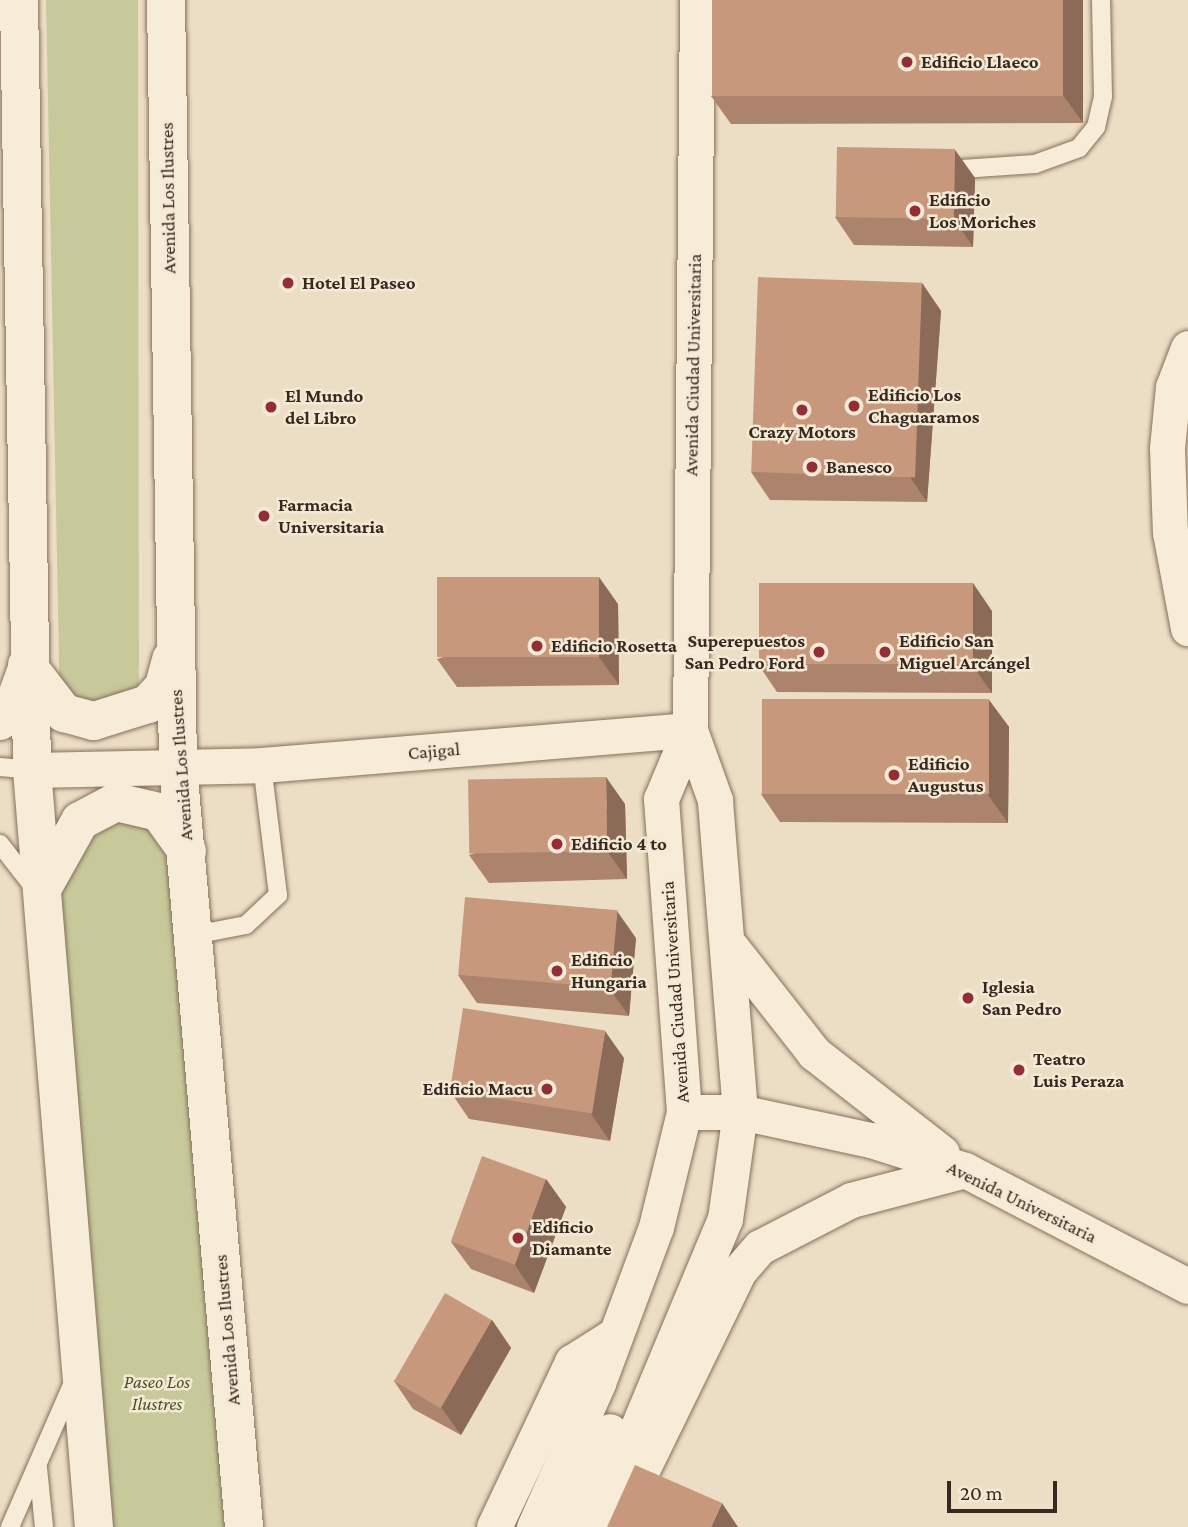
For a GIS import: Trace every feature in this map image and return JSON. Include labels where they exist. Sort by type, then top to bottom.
[{"type":"main road","points":[[19,0],[27,666],[16,769],[40,896],[94,1527]]},
{"type":"main road","name":"Avenida Los Ilustres","points":[[166,0],[178,766],[188,853],[244,1527]]},
{"type":"main road","points":[[27,666],[64,713],[113,719],[157,695],[169,671],[174,632]]},
{"type":"main road","points":[[0,721],[13,707],[27,666]]},
{"type":"main road","points":[[40,896],[72,831],[116,802],[159,812],[188,853]]},
{"type":"street","name":"Avenida Ciudad Universitaria","points":[[596,1527],[725,1219],[740,1112],[730,946],[716,800],[690,730],[697,0]]},
{"type":"street","points":[[1188,348],[1173,387],[1167,449],[1170,532],[1188,628]]},
{"type":"street","name":"Avenida Ciudad Universitaria","points":[[534,1527],[656,1227],[684,1112],[661,799],[690,730]]},
{"type":"street","name":"Cajigal","points":[[16,769],[262,765],[690,730]]},
{"type":"street","points":[[730,946],[814,1054],[965,1170]]},
{"type":"street","name":"Avenida Universitaria","points":[[684,1112],[740,1112],[871,1140],[965,1170],[1188,1286]]},
{"type":"street","name":"Avenida Ciudad Universitaria","points":[[567,1527],[700,1238],[740,1112]]},
{"type":"street","points":[[614,1527],[739,1271],[760,1247],[851,1200],[965,1170]]},
{"type":"street","points":[[494,1527],[572,1362],[613,1336]]},
{"type":"lane","points":[[927,169],[1035,164],[1079,148],[1096,127],[1103,96],[1101,0]]},
{"type":"lane","points":[[194,935],[246,925],[278,895],[262,765]]},
{"type":"lane","points":[[0,844],[40,896]]},
{"type":"lane","points":[[10,1527],[80,1368]]},
{"type":"lane","points":[[38,1464],[44,1527]]},
{"type":"green space","points":[[46,0],[138,0],[139,705],[60,711]]},
{"type":"green space","name":"Paseo Los Ilustres","points":[[98,809],[171,825],[244,1527],[94,1527],[51,864]]},
{"type":"building","name":"Edificio Llaeco","points":[[712,0],[1063,0],[1063,96],[712,96]]},
{"type":"building","points":[[837,147],[955,149],[954,219],[836,217]]},
{"type":"building","name":"Edificio Los Chaguaramos","points":[[758,277],[922,283],[915,478],[751,472]]},
{"type":"building","points":[[437,577],[599,577],[599,657],[437,657]]},
{"type":"building","points":[[759,583],[973,583],[973,664],[759,664]]},
{"type":"building","name":"Edificio Augustus","points":[[762,699],[989,699],[989,794],[762,794]]},
{"type":"building","points":[[606,777],[607,851],[469,853],[468,779]]},
{"type":"building","points":[[465,897],[617,910],[611,988],[458,975]]},
{"type":"building","points":[[463,1008],[605,1031],[592,1113],[450,1091]]},
{"type":"building","points":[[482,1156],[546,1179],[515,1265],[451,1242]]},
{"type":"building","points":[[445,1293],[492,1320],[441,1408],[394,1381]]},
{"type":"building","points":[[635,1465],[722,1503],[711,1527],[607,1527]]},
{"type":"place","name":"Edificio Llaeco","points":[[907,62]]},
{"type":"place","name":"Edificio Los Moriches","points":[[915,211]]},
{"type":"place","name":"Hotel El Paseo","points":[[288,283]]},
{"type":"place","name":"Edificio Los Chaguaramos","points":[[854,406]]},
{"type":"place","name":"El Mundo del Libro","points":[[271,407]]},
{"type":"place","name":"Crazy Motors","points":[[802,410]]},
{"type":"place","name":"Banesco","points":[[812,467]]},
{"type":"place","name":"Farmacia Universitaria","points":[[264,516]]},
{"type":"place","name":"Edificio Rosetta","points":[[537,646]]},
{"type":"place","name":"Superepuestos San Pedro Ford","points":[[819,652]]},
{"type":"place","name":"Edificio San Miguel Arcángel","points":[[885,652]]},
{"type":"place","name":"Edificio Augustus","points":[[894,775]]},
{"type":"place","name":"Edificio 4 to","points":[[557,844]]},
{"type":"place","name":"Edificio Hungaria","points":[[557,971]]},
{"type":"place","name":"Iglesia San Pedro","points":[[968,998]]},
{"type":"place","name":"Teatro Luis Peraza","points":[[1019,1070]]},
{"type":"place","name":"Edificio Macu","points":[[547,1089]]},
{"type":"place","name":"Edificio Diamante","points":[[518,1238]]}]
